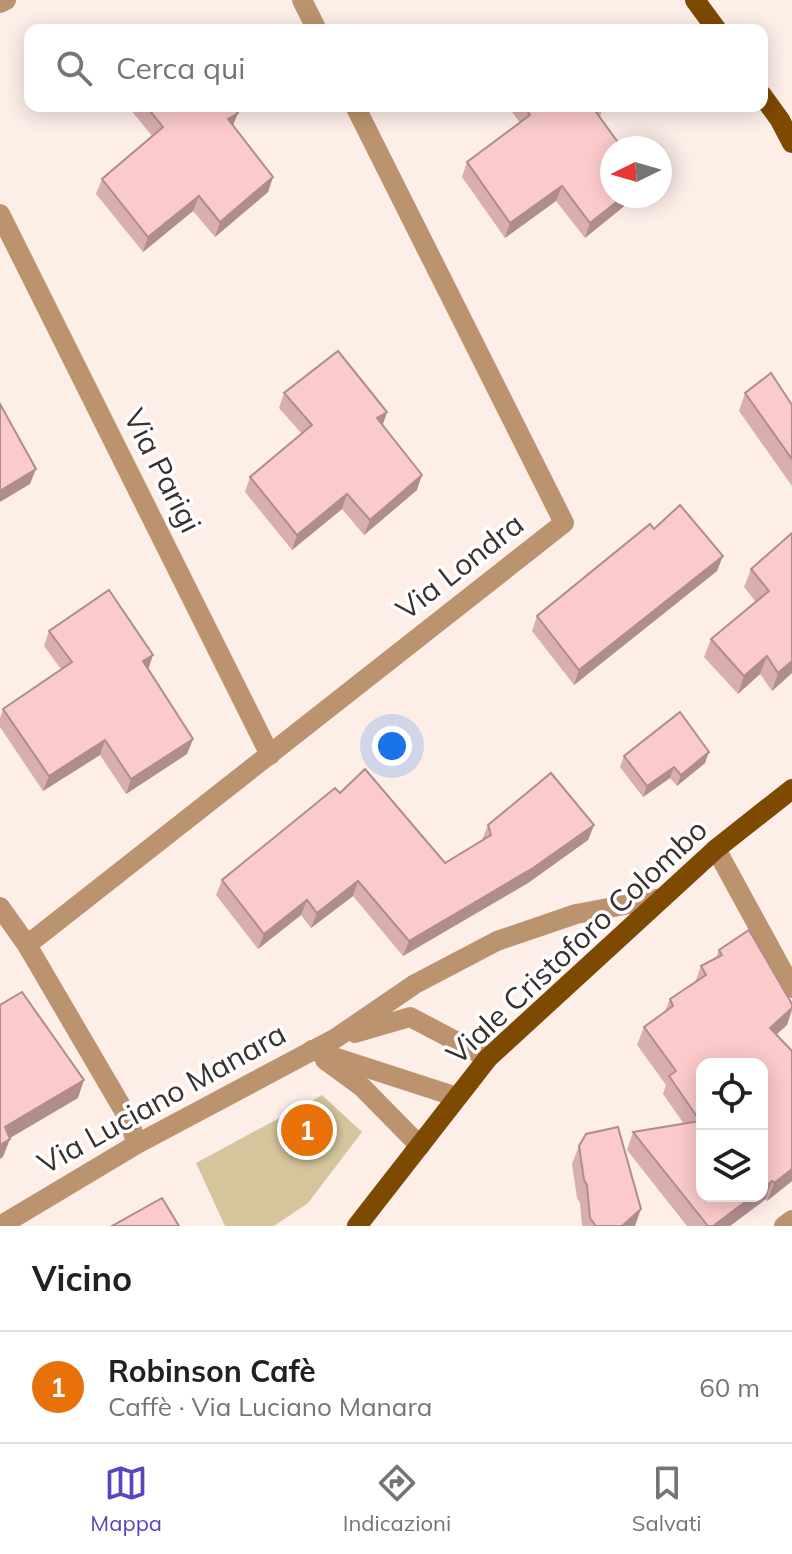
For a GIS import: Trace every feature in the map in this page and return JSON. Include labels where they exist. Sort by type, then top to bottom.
[{"type":"main road","points":[[695,0],[713,24]]},
{"type":"main road","points":[[768,103],[792,143]]},
{"type":"main road","name":"Viale Cristoforo Colombo","points":[[357,1226],[488,1058],[716,849],[792,789]]},
{"type":"street","points":[[0,3],[6,0]]},
{"type":"street","points":[[302,0],[314,24]]},
{"type":"street","name":"Via Londra","points":[[27,945],[564,523],[358,112]]},
{"type":"street","name":"Via Parigi","points":[[0,214],[270,755]]},
{"type":"street","points":[[716,849],[792,988]]},
{"type":"street","name":"Via Luciano Manara","points":[[0,1226],[137,1144],[336,1038],[415,984],[497,941],[576,914],[662,898]]},
{"type":"street","points":[[0,907],[27,945],[127,1116],[137,1144]]},
{"type":"street","name":"Via Luciano Manara","points":[[336,1038],[410,1017],[488,1058]]},
{"type":"street","name":"Via Luciano Manara","points":[[312,1050],[457,1097]]},
{"type":"street","name":"Via Luciano Manara","points":[[312,1050],[362,1087],[420,1146]]},
{"type":"street","points":[[784,1226],[792,1220]]},
{"type":"shaded area","points":[[322,1095],[362,1132],[308,1203],[274,1226],[225,1226],[196,1163]]},
{"type":"building","points":[[151,112],[237,112],[228,119],[273,177],[220,222],[199,196],[148,237],[102,179],[163,127]]},
{"type":"building","points":[[528,112],[596,112],[613,136],[600,136],[600,208],[609,208],[590,223],[562,186],[510,223],[467,162],[530,115]]},
{"type":"building","points":[[338,351],[387,412],[377,418],[422,475],[370,520],[347,494],[297,535],[250,477],[312,425],[284,393]]},
{"type":"building","points":[[771,373],[792,405],[792,459],[745,393]]},
{"type":"building","points":[[0,404],[36,469],[0,491]]},
{"type":"building","points":[[680,505],[723,556],[579,670],[537,616],[650,524],[654,529]]},
{"type":"building","points":[[792,533],[792,661],[778,673],[767,656],[744,676],[711,639],[769,591],[751,569]]},
{"type":"building","points":[[109,590],[153,655],[143,661],[193,739],[131,779],[105,740],[49,776],[3,709],[72,662],[49,631]]},
{"type":"building","points":[[680,712],[709,752],[681,775],[674,767],[647,786],[624,756]]},
{"type":"building","points":[[365,769],[445,863],[491,835],[488,825],[551,773],[594,825],[533,868],[409,941],[358,881],[317,913],[307,900],[264,934],[222,880],[335,788],[340,793]]},
{"type":"building","points":[[749,930],[792,1004],[792,1008],[770,1028],[792,1051],[792,1169],[774,1183],[768,1184],[768,1058],[696,1058],[696,1115],[669,1076],[676,1071],[644,1027],[673,1006],[670,999],[706,975],[701,966],[722,955],[719,950]]},
{"type":"building","points":[[22,992],[84,1080],[5,1127],[10,1139],[0,1145],[0,1005]]},
{"type":"building","points":[[696,1122],[696,1202],[745,1202],[713,1226],[708,1226],[633,1132]]},
{"type":"building","points":[[618,1127],[641,1209],[622,1226],[596,1226],[590,1218],[579,1146],[586,1134]]},
{"type":"building","points":[[162,1198],[179,1226],[112,1226]]},
{"type":"place","name":"Robinson Cafè","points":[[307,1130]]}]
